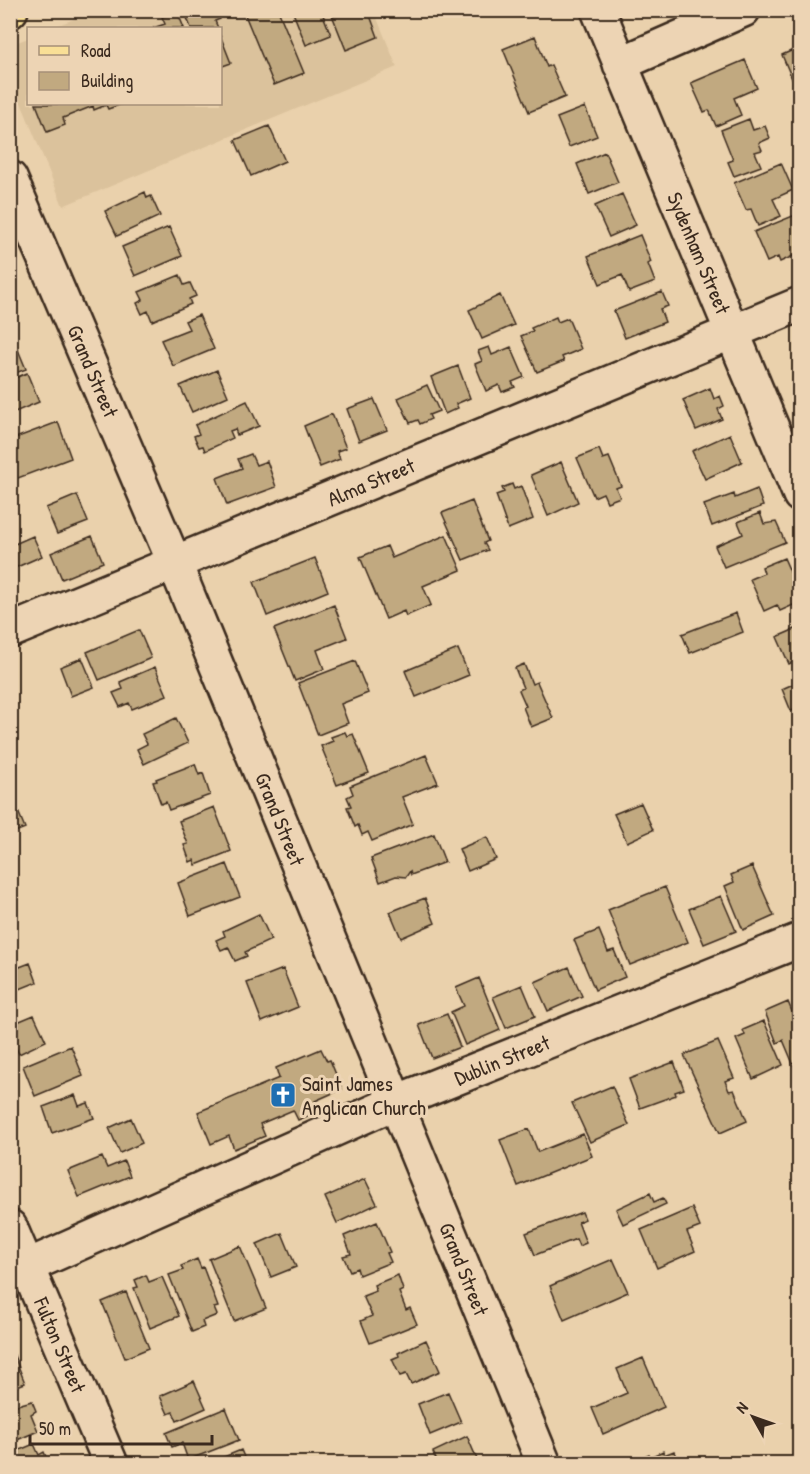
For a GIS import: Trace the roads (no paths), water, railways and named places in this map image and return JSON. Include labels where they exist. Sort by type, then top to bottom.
[{"type":"street","name":"Sydenham Street","points":[[598,10],[800,495]]},
{"type":"street","points":[[620,64],[743,10]]},
{"type":"street","name":"Grand Street","points":[[10,178],[175,564],[544,1464]]},
{"type":"street","name":"Alma Street","points":[[10,631],[800,304]]},
{"type":"street","name":"Dublin Street","points":[[18,1271],[396,1102],[800,940]]},
{"type":"street","name":"Fulton Street","points":[[10,1227],[18,1271],[111,1464]]},
{"type":"place","name":"Saint James Anglican Church","points":[[283,1095]]}]
